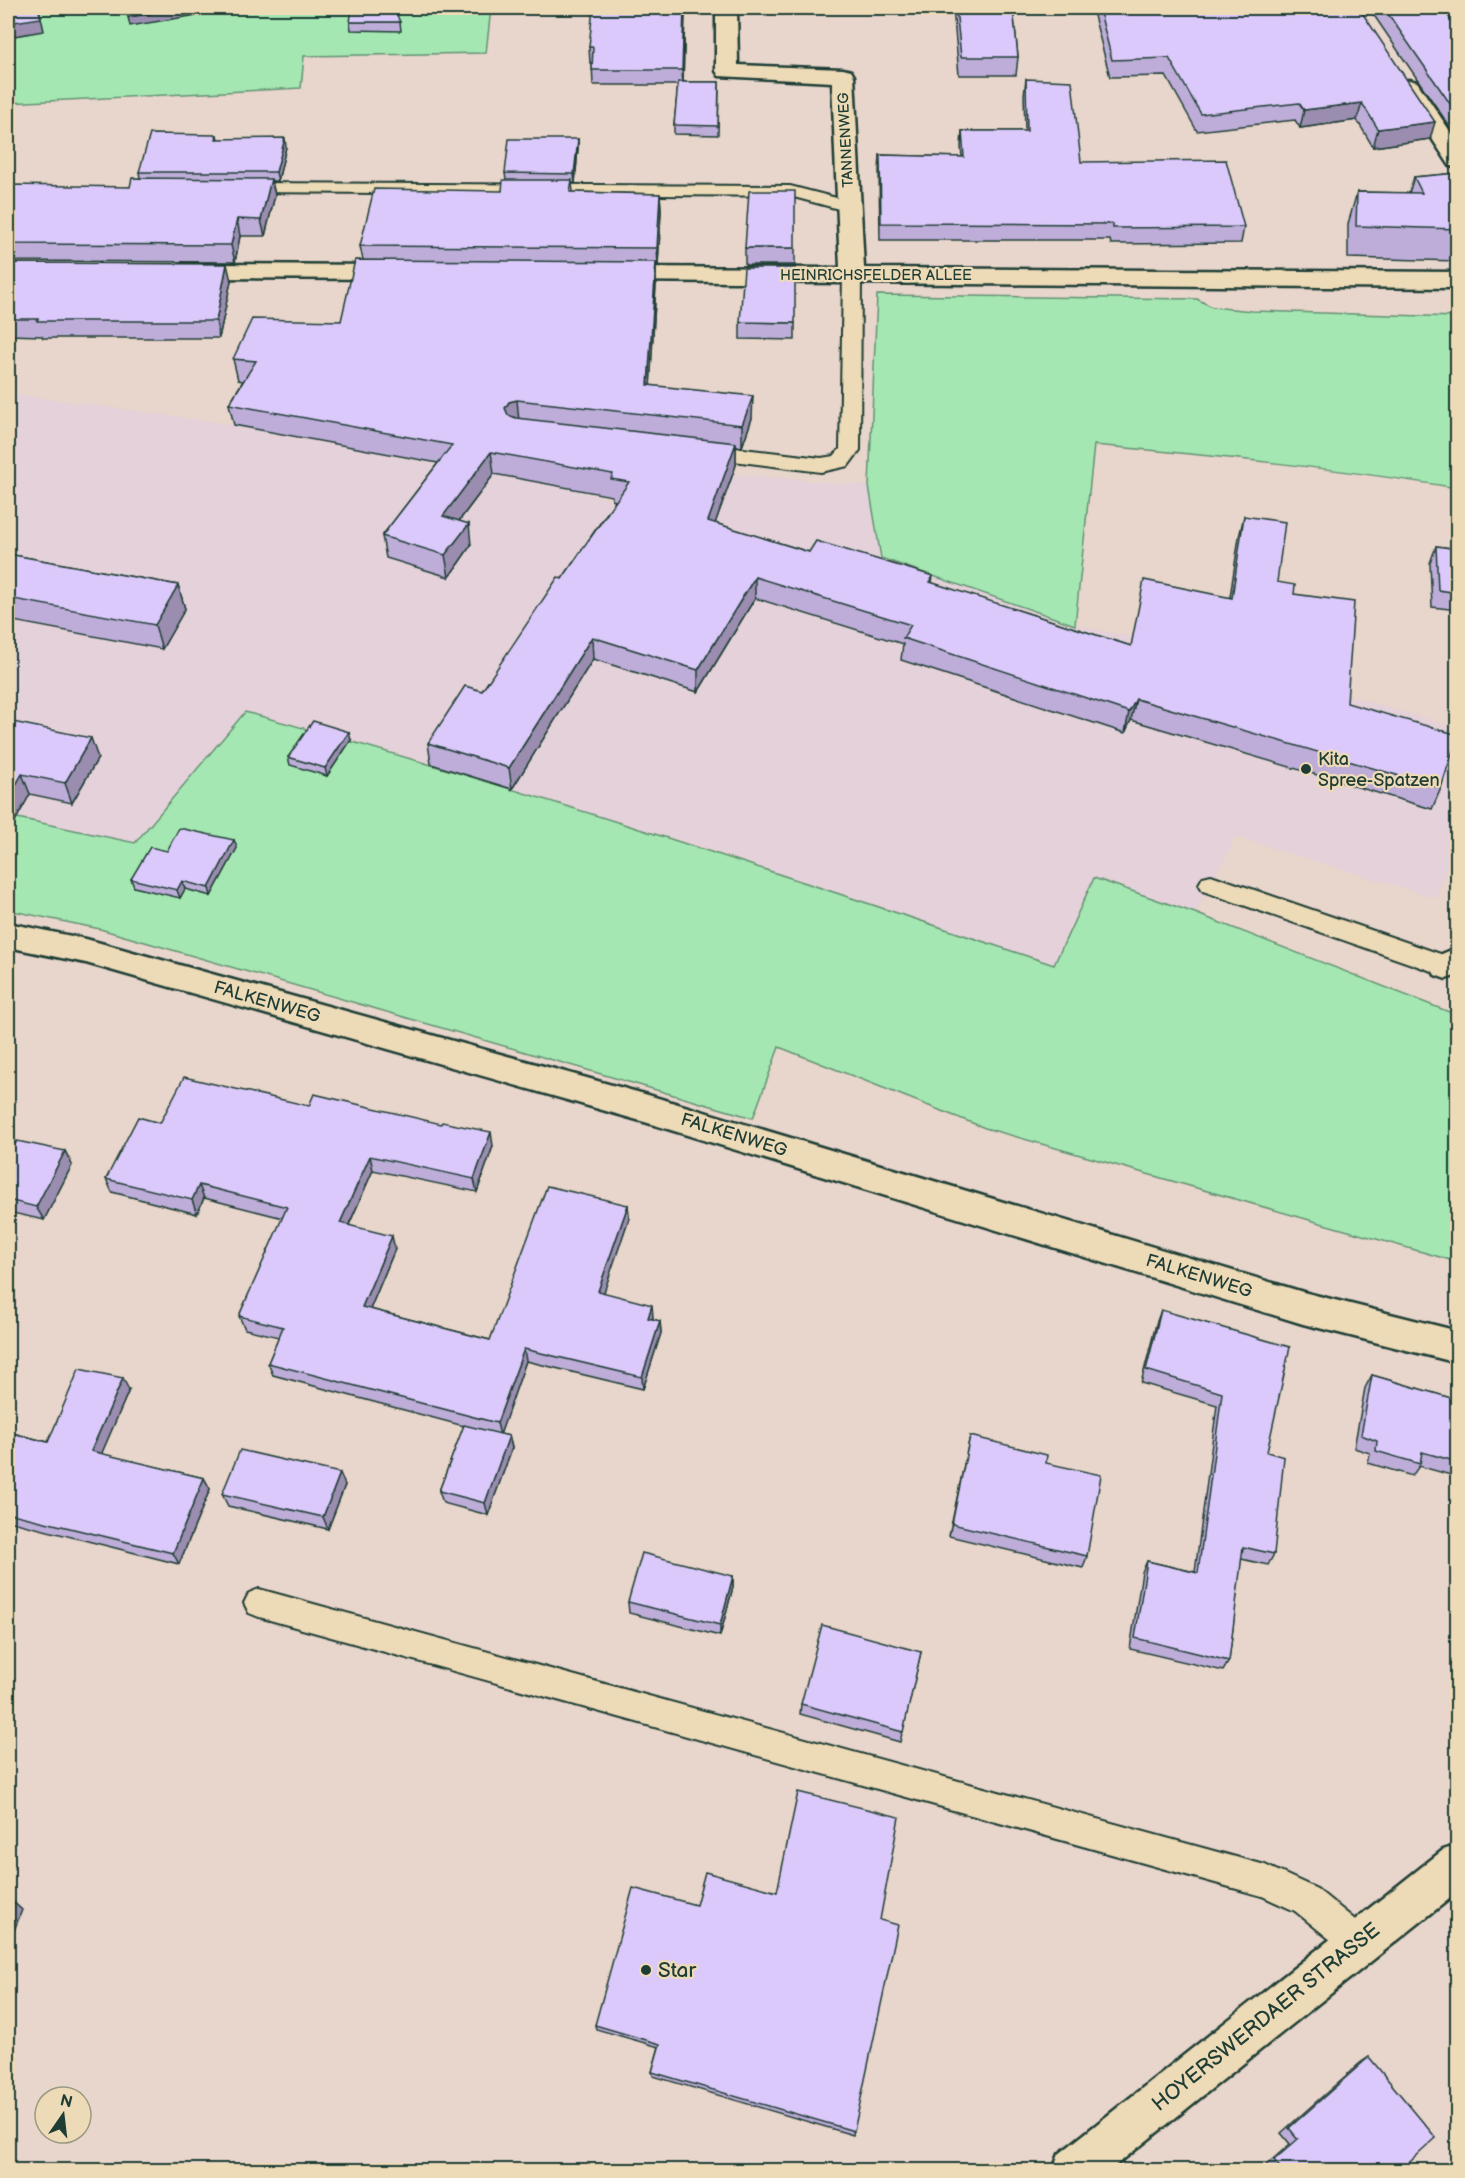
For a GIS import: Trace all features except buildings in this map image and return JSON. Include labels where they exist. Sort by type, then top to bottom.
[{"type":"street","name":"TANNENWEG","points":[[726,8],[728,71],[843,76],[852,275]]},
{"type":"street","points":[[1400,73],[1458,161]]},
{"type":"street","points":[[162,271],[424,272]]},
{"type":"street","name":"HEINRICHSFELDER ALLEE","points":[[590,273],[1458,280]]},
{"type":"street","name":"FALKENWEG","points":[[8,935],[86,951],[637,1106],[1303,1308],[1458,1347]]},
{"type":"street","name":"HOYERSWERDAER STRASSE","points":[[1075,2170],[1458,1865]]},
{"type":"lane","points":[[218,188],[790,191],[850,207]]},
{"type":"lane","points":[[682,449],[822,465],[841,461],[850,450],[852,275]]},
{"type":"lane","points":[[1210,884],[1452,963]]},
{"type":"lane","points":[[259,1603],[1265,1881],[1306,1900],[1359,1943]]},
{"type":"shaded area","points":[[17,394],[234,425],[574,488],[612,500],[632,456],[733,474],[869,486],[881,558],[1075,625],[1206,653],[1457,728],[1457,831],[1437,898],[1236,837],[1195,913],[1094,878],[1054,965],[704,848],[351,740],[245,712],[135,844],[8,816],[8,406]]},
{"type":"green space","points":[[8,8],[491,8],[486,53],[304,56],[301,88],[8,103]]},
{"type":"green space","points":[[877,295],[1197,299],[1212,307],[1252,311],[1457,317],[1457,488],[1276,463],[1094,445],[1075,625],[881,558],[869,486]]},
{"type":"green space","points":[[245,712],[550,801],[1054,965],[1094,878],[1195,913],[1457,1015],[1457,1248],[1454,1261],[985,1128],[779,1047],[753,1118],[100,929],[8,910],[8,816],[135,843]]},
{"type":"place","name":"Kita Spree-Spatzen","points":[[1306,769]]},
{"type":"place","name":"Star","points":[[646,1970]]}]
